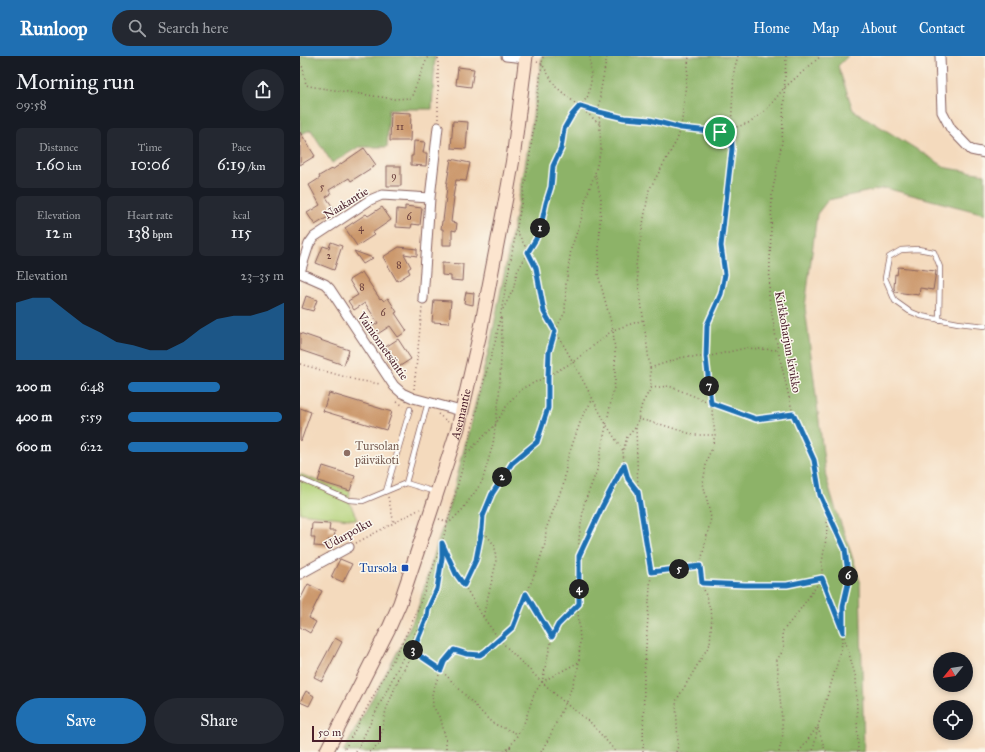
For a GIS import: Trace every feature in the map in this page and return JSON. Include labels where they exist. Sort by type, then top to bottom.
[{"type":"main road","name":"Asemantie","points":[[326,752],[389,628],[408,580],[458,428],[480,333],[513,159],[526,57]]},
{"type":"street","points":[[506,56],[526,57]]},
{"type":"street","points":[[940,56],[942,112],[952,129],[971,150],[985,154]]},
{"type":"street","points":[[423,300],[430,198],[438,127]]},
{"type":"street","name":"Naakantie","points":[[300,273],[309,244],[314,237],[370,200],[382,195],[430,198]]},
{"type":"street","name":"Vainiometsäntie","points":[[300,273],[325,284],[330,289],[394,386],[402,393],[427,407],[461,411]]},
{"type":"street","name":"Udarpolku","points":[[300,574],[349,547]]},
{"type":"lane","points":[[939,320],[940,267],[934,252],[918,249],[901,250],[889,257],[885,278],[895,302],[909,311],[921,316],[939,320],[958,323],[985,326]]},
{"type":"lane","points":[[406,483],[427,407]]},
{"type":"lane","points":[[386,491],[410,409]]},
{"type":"lane","points":[[300,479],[349,500],[363,501],[406,483],[437,492]]},
{"type":"path","points":[[300,63],[303,68],[306,85],[314,88],[394,99],[411,98],[428,56]]},
{"type":"path","points":[[438,56],[438,127]]},
{"type":"path","points":[[448,522],[452,521],[462,510],[482,482],[493,444],[499,398],[502,339],[501,312],[513,290],[517,272],[536,239],[551,187],[553,166],[561,149],[564,129],[572,115],[588,96],[591,81],[590,56]]},
{"type":"path","points":[[464,585],[476,560],[483,516],[492,494],[512,463],[537,442],[548,408],[549,352],[555,331],[565,312],[566,284],[571,249],[581,220],[586,198],[596,173],[601,149],[599,112],[600,94],[607,56]]},
{"type":"path","points":[[643,752],[644,676],[651,572],[638,492],[636,427],[642,404],[651,388],[650,368],[636,264],[649,190],[677,140],[681,128],[689,56]]},
{"type":"path","points":[[676,752],[678,746],[676,701],[710,644],[712,616],[702,583],[700,566],[711,518],[703,484],[707,459],[712,448],[715,435],[706,357],[707,325],[721,294],[725,274],[721,246],[732,149],[731,129],[734,70],[738,56]]},
{"type":"path","name":"Kirkkoharjun kivikko","points":[[786,56],[782,142],[772,194],[769,296],[778,350],[793,414],[814,460],[820,495],[845,549],[848,584],[843,606],[841,651],[818,726],[813,752]]},
{"type":"path","points":[[580,106],[624,118],[650,120],[681,128],[720,132],[751,122],[768,108],[784,88],[821,56]]},
{"type":"path","points":[[542,64],[556,87],[600,124]]},
{"type":"path","points":[[540,752],[549,738],[568,697],[579,662],[579,538],[584,504],[597,470],[615,382],[613,330],[598,274],[601,199],[596,173]]},
{"type":"path","points":[[516,231],[536,268],[544,312],[606,424],[623,451]]},
{"type":"path","points":[[413,398],[423,300]]},
{"type":"path","points":[[466,454],[495,425],[509,402],[523,388],[573,362],[613,330],[643,320]]},
{"type":"path","points":[[650,368],[683,357],[706,357],[746,348],[778,350]]},
{"type":"path","points":[[300,364],[356,380],[382,384]]},
{"type":"path","points":[[651,388],[669,386],[756,419],[793,414]]},
{"type":"path","points":[[446,752],[446,740],[441,720],[434,706],[432,693],[444,662],[454,650],[467,654],[480,655],[513,627],[545,544],[546,530],[564,483],[567,460],[582,417],[593,399]]},
{"type":"path","points":[[638,419],[694,435],[715,435]]},
{"type":"path","points":[[636,427],[627,438],[623,451],[624,465],[628,479],[638,492]]},
{"type":"path","points":[[579,556],[624,465]]},
{"type":"path","points":[[386,491],[394,523]]},
{"type":"path","name":"Udarpolku","points":[[349,547],[421,508],[432,508]]},
{"type":"path","points":[[828,512],[826,539],[822,562],[822,578],[843,632],[856,678],[858,752]]},
{"type":"path","points":[[482,529],[495,546],[496,563],[483,617]]},
{"type":"path","points":[[356,752],[437,589],[442,558],[442,543],[456,574],[483,617],[499,639],[518,660],[542,682],[565,703],[591,723],[616,752]]},
{"type":"path","points":[[651,572],[700,566]]},
{"type":"path","points":[[702,583],[787,585],[822,578]]},
{"type":"path","points":[[778,752],[783,734],[777,660],[784,649],[782,632],[822,578]]},
{"type":"path","points":[[526,594],[552,637]]},
{"type":"path","points":[[504,752],[510,747],[518,734],[525,721],[534,694],[542,682],[552,637],[558,625],[579,604]]},
{"type":"path","points":[[369,752],[379,744],[386,710],[413,651],[427,617],[428,609]]},
{"type":"path","points":[[413,651],[441,670],[492,723],[518,734]]},
{"type":"path","points":[[542,682],[579,662]]},
{"type":"path","points":[[799,752],[818,726]]},
{"type":"path","points":[[818,726],[825,750],[827,752]]},
{"type":"path","points":[[510,747],[512,752]]},
{"type":"green space","points":[[300,56],[435,56],[432,109],[389,109],[387,147],[359,147],[332,163],[311,130],[300,134]]},
{"type":"green space","points":[[542,56],[848,56],[838,66],[853,110],[947,168],[985,174],[985,214],[885,188],[828,200],[817,214],[805,307],[826,477],[860,581],[864,752],[343,752],[399,649],[416,614],[454,489],[491,341],[525,166]]},
{"type":"green space","points":[[300,474],[350,491],[349,500],[357,520],[300,513]]},
{"type":"building","points":[[458,67],[474,69],[471,87],[456,85]]},
{"type":"building","points":[[391,112],[411,113],[410,141],[390,141]]},
{"type":"building","points":[[453,121],[468,122],[466,149],[451,148]]},
{"type":"building","points":[[300,132],[315,156],[300,165]]},
{"type":"building","points":[[414,141],[425,142],[423,153],[427,153],[426,166],[411,165]]},
{"type":"building","points":[[364,148],[376,165],[351,181],[349,178],[329,190],[331,194],[326,197],[336,212],[315,225],[307,213],[320,205],[309,185],[320,178],[319,176],[331,169],[332,170]]},
{"type":"building","points":[[451,159],[470,163],[466,181],[456,180],[451,222],[457,223],[456,231],[452,230],[452,245],[443,245],[443,229],[441,229]]},
{"type":"building","points":[[387,166],[401,166],[401,186],[387,186]]},
{"type":"building","points":[[405,206],[422,208],[420,225],[412,224],[411,228],[396,227],[397,209],[405,210]]},
{"type":"building","points":[[382,207],[391,220],[372,233],[374,235],[357,246],[345,228],[366,214],[368,216]]},
{"type":"building","points":[[331,242],[342,246],[334,270],[316,263],[323,246],[329,248]]},
{"type":"building","points":[[399,247],[417,249],[417,256],[404,254],[411,267],[408,269],[410,273],[397,281],[383,257]]},
{"type":"building","points":[[354,251],[373,258],[363,264]]},
{"type":"building","points":[[442,263],[463,264],[462,281],[451,280],[451,276],[442,275]]},
{"type":"building","points":[[898,267],[936,271],[933,290],[920,288],[919,295],[895,292],[895,274],[897,275]]},
{"type":"building","points":[[362,272],[380,299],[381,298],[384,301],[388,298],[397,312],[395,313],[407,331],[398,337],[390,326],[373,337],[368,329],[378,323],[365,303],[354,310],[348,301],[358,295],[349,280]]},
{"type":"building","points":[[466,292],[474,293],[473,305],[464,303]]},
{"type":"building","points":[[306,296],[317,300],[313,311],[302,308]]},
{"type":"building","points":[[434,300],[451,301],[449,323],[432,322]]},
{"type":"building","points":[[300,333],[349,350],[344,365],[300,350]]},
{"type":"building","points":[[398,339],[411,359],[397,368],[395,365],[392,366],[388,359],[390,358],[384,348]]},
{"type":"building","points":[[329,393],[392,412],[386,430],[323,411]]},
{"type":"building","points":[[300,408],[311,412],[301,441],[300,441]]},
{"type":"building","points":[[323,466],[355,476],[350,491],[318,481]]},
{"type":"building","points":[[312,523],[330,524],[329,531],[335,531],[334,540],[328,540],[328,547],[314,546],[315,537],[311,537]]},
{"type":"building","points":[[340,559],[352,564],[343,582],[331,577]]},
{"type":"building","points":[[308,584],[322,591],[309,618],[316,622],[310,633],[300,627],[300,600]]},
{"type":"building","points":[[335,638],[342,642],[322,681],[314,677]]},
{"type":"building","points":[[306,691],[314,696],[309,706],[300,702]]},
{"type":"place","name":"Tursolan päiväkoti","points":[[347,453]]},
{"type":"place","name":"Tursola","points":[[405,568]]},
{"type":"route","points":[[580,106],[624,118],[650,120],[681,128],[720,132],[731,129],[732,149],[721,246],[725,274],[721,294],[707,325],[706,357],[711,403],[756,419],[793,414],[814,460],[820,495],[845,549],[848,584],[843,606],[843,632],[822,578],[787,585],[745,585],[702,583],[700,566],[651,572],[638,492],[628,479],[624,465],[579,556],[579,604],[558,625],[552,637],[526,594],[513,627],[480,655],[467,654],[454,650],[444,662],[441,670],[413,651],[437,589],[442,558],[442,543],[456,574],[464,585],[476,560],[483,516],[492,494],[512,463],[537,442],[548,408],[549,352],[555,331],[544,312],[536,268],[528,252],[536,239],[542,221],[551,187],[553,166],[561,149],[564,129],[572,115],[580,106]]}]
